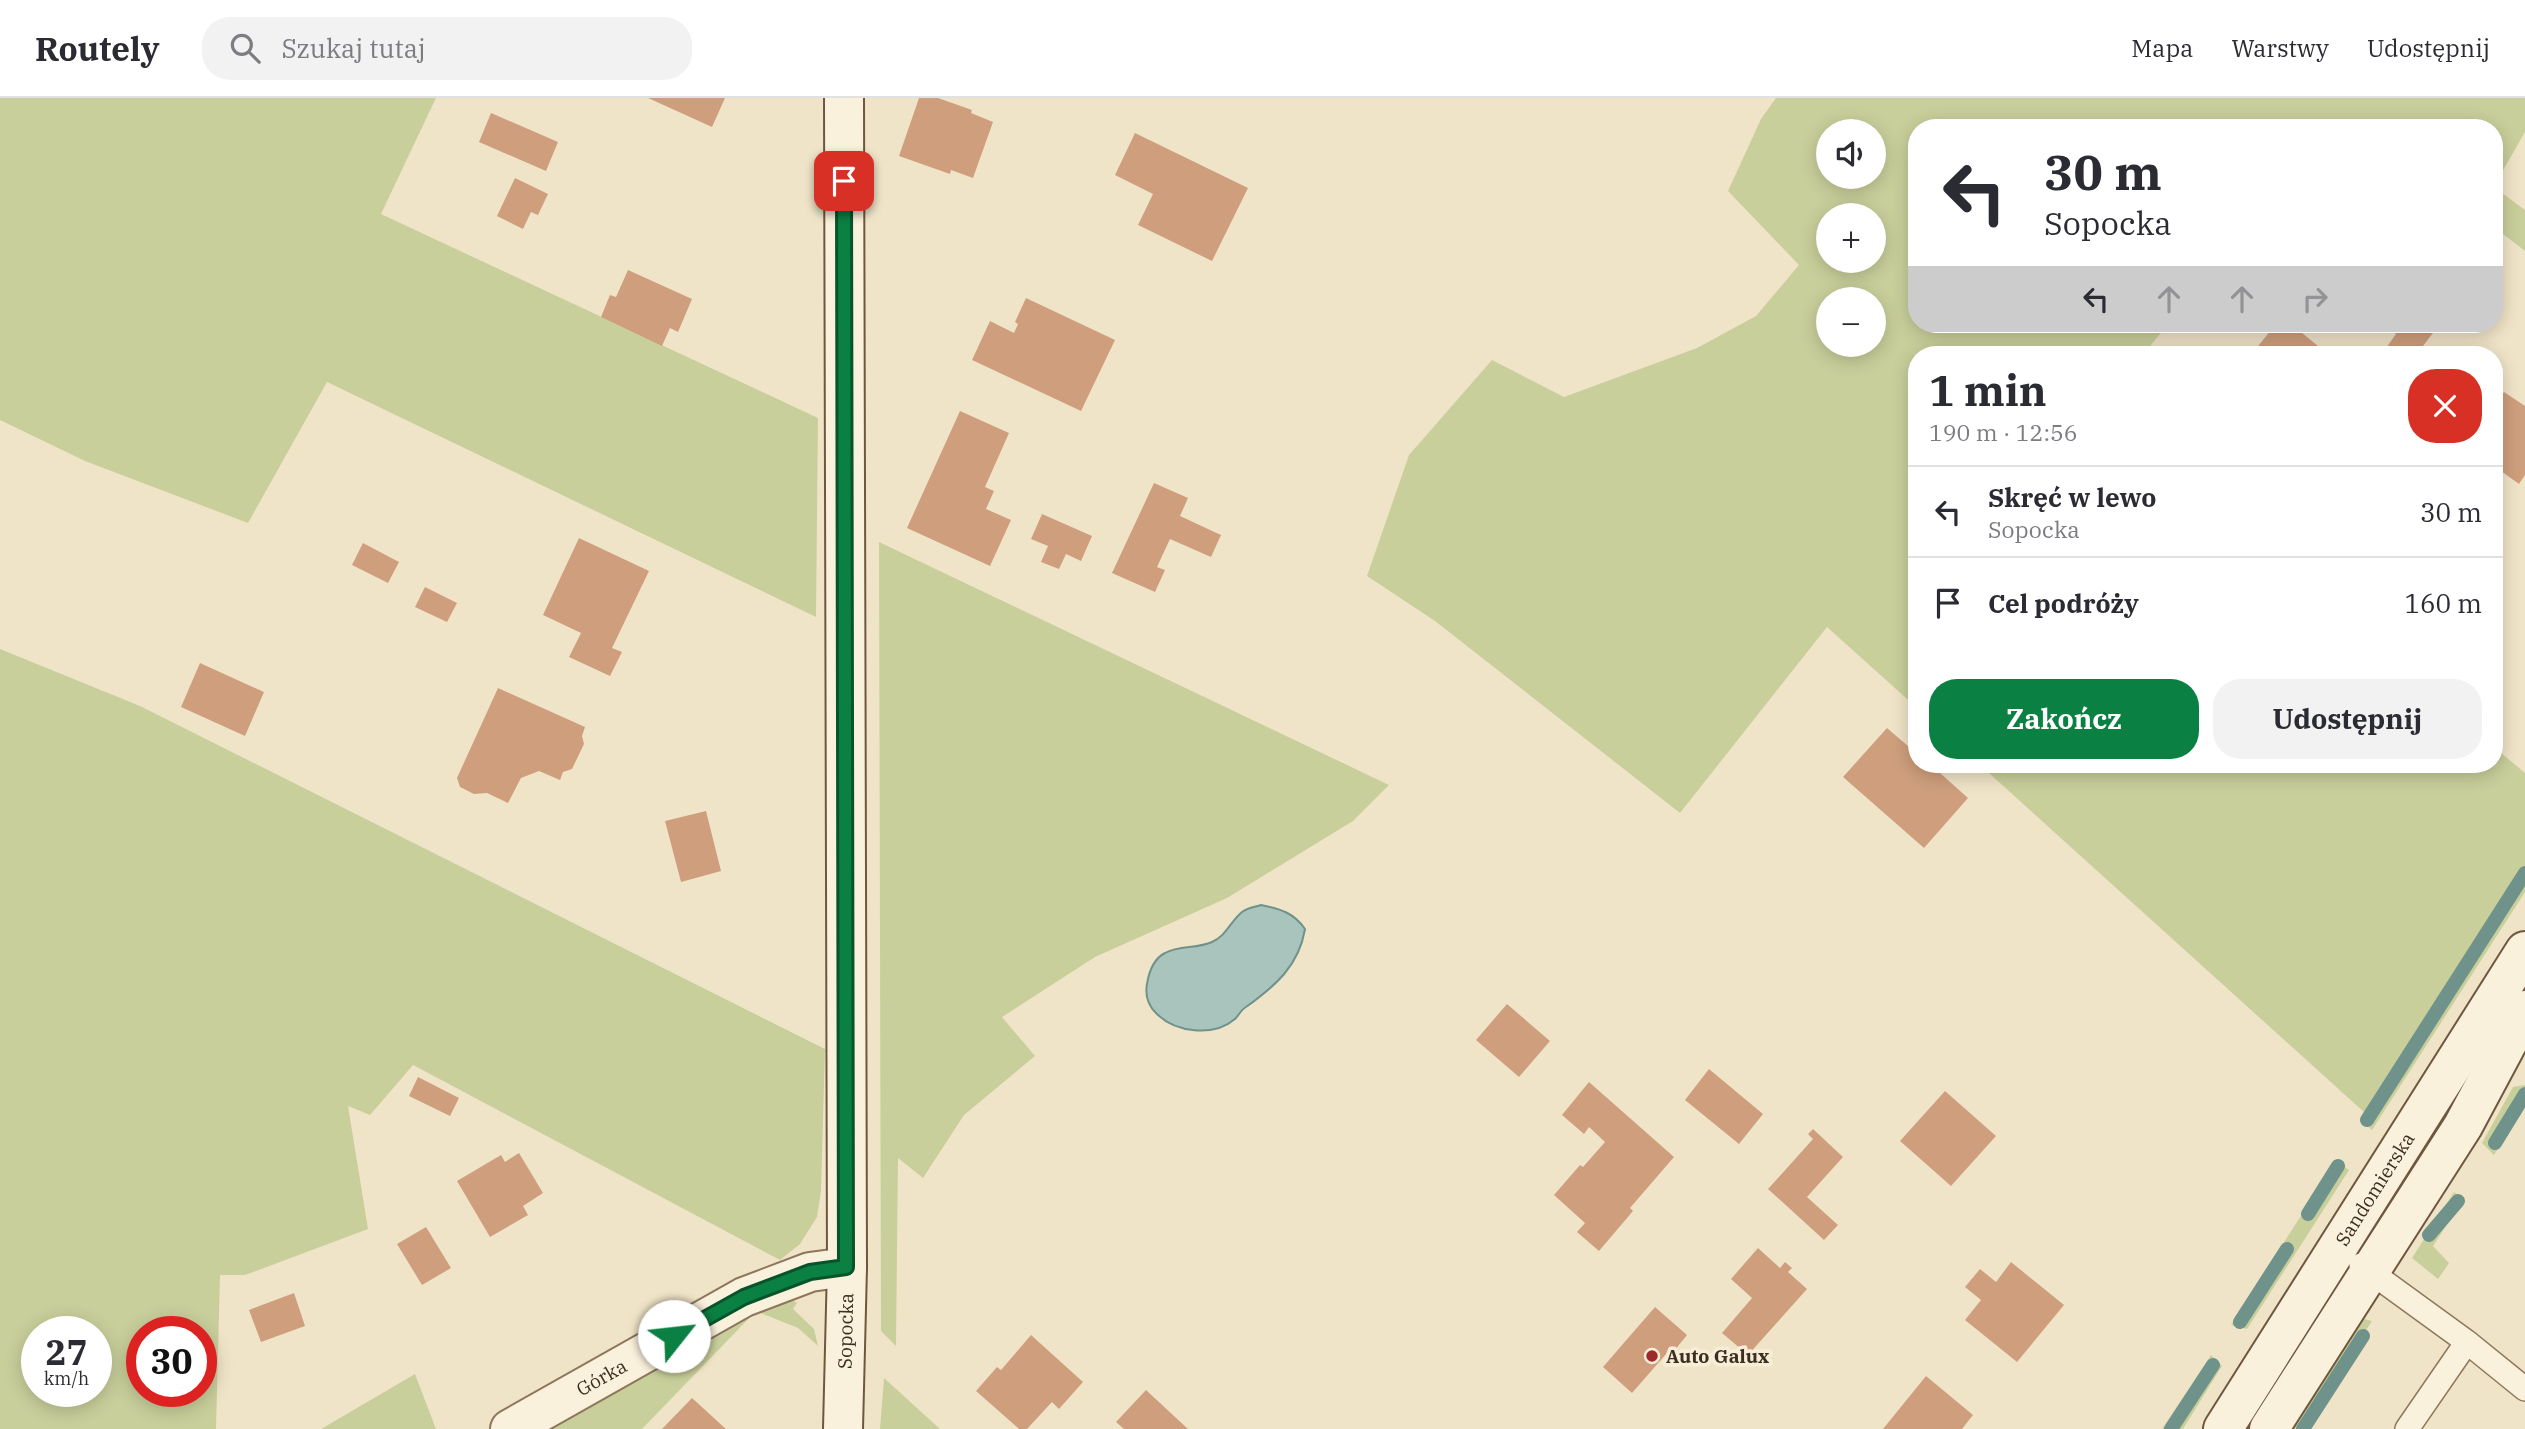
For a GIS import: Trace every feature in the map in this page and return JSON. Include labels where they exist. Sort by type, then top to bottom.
[{"type":"street","name":"Sopocka","points":[[843,1429],[846,1267],[844,98]]},
{"type":"street","name":"Sandomierska","points":[[2224,1429],[2525,951]]},
{"type":"street","name":"Sandomierska","points":[[2269,1429],[2463,1126],[2525,1010]]},
{"type":"street","name":"Górka","points":[[510,1429],[744,1297],[810,1272],[846,1267]]},
{"type":"lane","points":[[2337,1250],[2467,1342],[2525,1390]]},
{"type":"lane","points":[[2407,1429],[2467,1342]]},
{"type":"green space","points":[[0,98],[436,98],[381,214],[818,418],[816,617],[327,382],[248,523],[85,461],[0,420]]},
{"type":"green space","points":[[1776,98],[2525,98],[2525,132],[2503,170],[2503,119],[1908,119],[1908,333],[2161,333],[2150,346],[1908,346],[1908,700],[1827,627],[1680,813],[1435,621],[1367,576],[1409,455],[1492,360],[1564,397],[1697,348],[1756,316],[1799,265],[1728,191],[1761,119]]},
{"type":"green space","points":[[2503,194],[2525,210],[2525,251],[2503,234]]},
{"type":"green space","points":[[879,542],[1389,785],[1353,821],[1227,898],[1095,957],[1002,1017],[1035,1056],[964,1115],[923,1178],[898,1158],[896,1346],[881,1331]]},
{"type":"green space","points":[[0,649],[140,706],[825,1049],[821,1191],[817,1217],[800,1244],[780,1260],[413,1065],[370,1115],[348,1106],[368,1229],[245,1275],[220,1275],[217,1390],[217,1316],[126,1316],[126,1407],[217,1407],[216,1429],[0,1429]]},
{"type":"green space","points":[[2503,755],[2525,773],[2525,892],[2372,1130],[2361,1121],[2365,1113],[1989,773],[2503,773]]},
{"type":"green space","points":[[2525,1085],[2525,1105],[2494,1155],[2482,1143],[2513,1087]]},
{"type":"green space","points":[[2336,1161],[2349,1170],[2247,1329],[2231,1325]]},
{"type":"green space","points":[[2454,1192],[2463,1200],[2433,1246],[2449,1263],[2438,1279],[2412,1258]]},
{"type":"green space","points":[[781,1297],[797,1303],[793,1309],[814,1329],[818,1346],[798,1328],[756,1311],[642,1429],[535,1429],[752,1305]]},
{"type":"green space","points":[[2364,1319],[2372,1321],[2304,1429],[2287,1429],[2355,1322]]},
{"type":"green space","points":[[2211,1355],[2222,1366],[2183,1429],[2162,1429]]},
{"type":"green space","points":[[415,1374],[436,1429],[321,1429]]},
{"type":"green space","points":[[884,1378],[940,1429],[880,1429]]},
{"type":"water","points":[[1261,905],[1286,912],[1305,929],[1297,954],[1276,983],[1244,1008],[1235,1019],[1216,1028],[1184,1028],[1173,1025],[1156,1013],[1149,1003],[1146,988],[1150,971],[1157,959],[1170,951],[1212,942],[1221,936],[1242,912]]},
{"type":"building","points":[[648,98],[725,98],[712,127]]},
{"type":"building","points":[[919,98],[938,98],[972,110],[971,113],[993,122],[973,178],[951,170],[950,174],[899,156]]},
{"type":"building","points":[[491,113],[558,142],[546,171],[479,142]]},
{"type":"building","points":[[1135,133],[1248,188],[1212,261],[1138,225],[1153,194],[1115,175]]},
{"type":"building","points":[[515,178],[548,194],[538,215],[531,212],[523,229],[497,216]]},
{"type":"building","points":[[628,270],[692,299],[678,332],[670,328],[662,346],[601,317],[610,295],[616,297]]},
{"type":"building","points":[[1026,298],[1115,340],[1081,411],[972,360],[990,321],[1014,333],[1018,324],[1015,322]]},
{"type":"building","points":[[2269,333],[2302,333],[2318,346],[2258,346]]},
{"type":"building","points":[[2433,333],[2423,346],[2387,346],[2396,334]]},
{"type":"building","points":[[2503,394],[2525,406],[2525,475],[2519,484],[2503,472]]},
{"type":"building","points":[[960,411],[1009,433],[985,487],[994,491],[986,509],[1011,520],[990,566],[907,528]]},
{"type":"building","points":[[1154,483],[1188,498],[1180,516],[1221,535],[1211,557],[1170,539],[1157,567],[1165,570],[1155,592],[1112,573]]},
{"type":"building","points":[[1042,514],[1092,536],[1081,561],[1066,554],[1059,569],[1041,562],[1048,546],[1031,539]]},
{"type":"building","points":[[579,538],[649,571],[612,648],[622,652],[610,676],[569,657],[581,633],[543,615]]},
{"type":"building","points":[[363,543],[399,562],[388,583],[352,565]]},
{"type":"building","points":[[425,587],[457,603],[447,622],[415,607]]},
{"type":"building","points":[[200,663],[264,692],[245,736],[181,707]]},
{"type":"building","points":[[498,688],[585,727],[582,736],[584,744],[572,769],[563,772],[560,780],[539,771],[521,778],[508,803],[487,793],[474,794],[460,787],[457,778]]},
{"type":"building","points":[[1887,728],[1908,746],[1908,773],[1940,773],[1968,798],[1924,848],[1843,777]]},
{"type":"building","points":[[706,811],[721,871],[681,882],[665,821]]},
{"type":"building","points":[[1507,1004],[1550,1041],[1519,1077],[1476,1040]]},
{"type":"building","points":[[1709,1069],[1763,1114],[1739,1144],[1685,1100]]},
{"type":"building","points":[[418,1077],[459,1098],[450,1116],[409,1096]]},
{"type":"building","points":[[1589,1082],[1674,1157],[1630,1208],[1633,1211],[1599,1251],[1577,1232],[1585,1223],[1554,1195],[1605,1142],[1589,1127],[1584,1134],[1562,1115]]},
{"type":"building","points":[[1945,1091],[1996,1136],[1951,1186],[1900,1141]]},
{"type":"building","points":[[1813,1129],[1843,1157],[1807,1197],[1838,1225],[1824,1240],[1768,1189],[1813,1139],[1808,1134]]},
{"type":"building","points":[[519,1153],[543,1193],[523,1206],[528,1215],[490,1237],[457,1181],[501,1155],[505,1162]]},
{"type":"building","points":[[426,1227],[451,1268],[422,1285],[397,1244]]},
{"type":"building","points":[[1758,1248],[1780,1268],[1785,1262],[1792,1268],[1788,1272],[1807,1289],[1748,1355],[1722,1333],[1752,1298],[1731,1279]]},
{"type":"building","points":[[2011,1262],[2064,1305],[2017,1362],[1965,1320],[1981,1300],[1965,1287],[1980,1269],[1996,1282]]},
{"type":"building","points":[[294,1293],[305,1326],[261,1342],[249,1310]]},
{"type":"building","points":[[1655,1307],[1687,1335],[1670,1356],[1667,1353],[1632,1393],[1603,1367]]},
{"type":"building","points":[[1031,1335],[1083,1382],[1059,1409],[1052,1402],[1027,1429],[1019,1429],[976,1391],[997,1367],[1001,1370]]},
{"type":"building","points":[[1926,1376],[1973,1415],[1962,1429],[1883,1429]]},
{"type":"building","points":[[1146,1390],[1188,1429],[1124,1429],[1116,1422]]},
{"type":"building","points":[[692,1398],[726,1429],[662,1429]]},
{"type":"waterway","points":[[2367,1120],[2525,873]]},
{"type":"waterway","points":[[2495,1143],[2525,1094]]},
{"type":"waterway","points":[[2308,1214],[2338,1166]]},
{"type":"waterway","points":[[2429,1235],[2458,1201]]},
{"type":"waterway","points":[[2240,1322],[2287,1249]]},
{"type":"waterway","points":[[2303,1429],[2363,1336]]},
{"type":"waterway","points":[[2171,1429],[2213,1365]]},
{"type":"place","name":"Auto Galux","points":[[1652,1356]]},
{"type":"route","points":[[674,1336],[744,1297],[810,1272],[846,1267],[844,181]]}]
